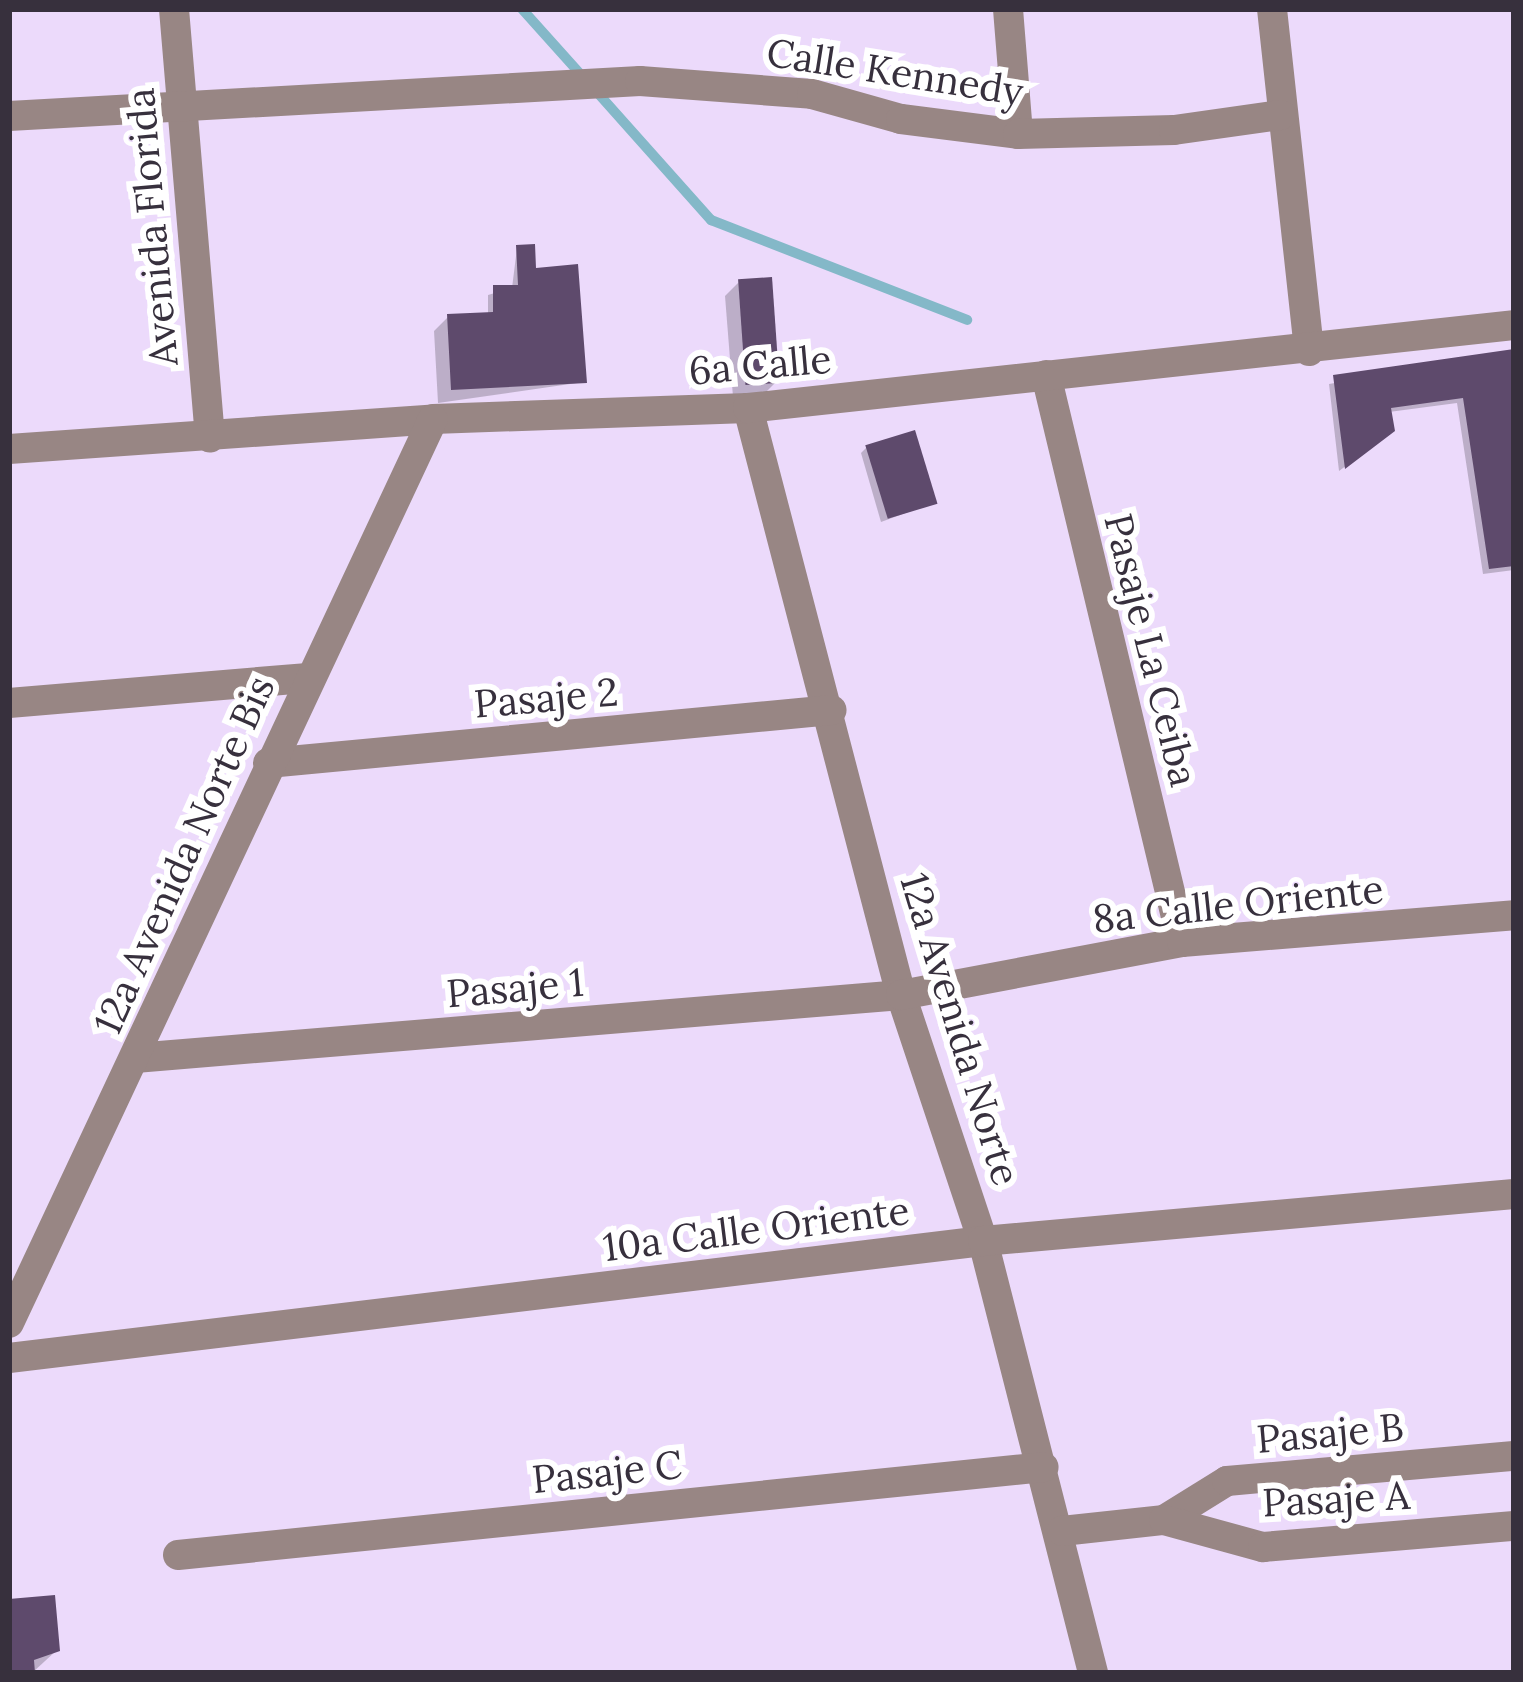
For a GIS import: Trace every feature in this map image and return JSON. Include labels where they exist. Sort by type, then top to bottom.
[{"type":"street","name":"Avenida Florida","points":[[173,9],[210,437]]},
{"type":"street","points":[[1008,9],[1018,134]]},
{"type":"street","points":[[1272,9],[1309,352]]},
{"type":"street","name":"Calle Kennedy","points":[[180,105],[640,80],[812,94],[901,118],[1018,134],[1174,130],[1281,115]]},
{"type":"street","points":[[9,116],[180,105]]},
{"type":"street","name":"6a Calle","points":[[9,449],[433,419],[748,408],[1309,352],[1514,325]]},
{"type":"street","name":"Pasaje La Ceiba","points":[[1046,375],[1182,942]]},
{"type":"street","name":"12a Avenida Norte","points":[[748,408],[832,710],[902,995],[983,1240],[1062,1531],[1094,1673]]},
{"type":"street","name":"12a Avenida Norte Bis","points":[[9,1323],[135,1058],[305,679],[433,419]]},
{"type":"street","points":[[9,703],[305,679]]},
{"type":"street","name":"Pasaje 2","points":[[268,763],[832,710]]},
{"type":"street","name":"8a Calle Oriente","points":[[902,995],[1182,942],[1514,915]]},
{"type":"street","name":"Pasaje 1","points":[[135,1058],[902,995]]},
{"type":"street","name":"10a Calle Oriente","points":[[9,1358],[983,1240],[1514,1194]]},
{"type":"street","name":"Pasaje B","points":[[1164,1520],[1227,1481],[1514,1456]]},
{"type":"street","name":"Pasaje C","points":[[178,1555],[1045,1467]]},
{"type":"street","points":[[1062,1531],[1164,1520]]},
{"type":"street","name":"Pasaje A","points":[[1164,1520],[1263,1547],[1514,1526]]},
{"type":"building","points":[[535,244],[536,268],[578,264],[587,383],[451,390],[447,314],[493,312],[493,285],[518,285],[516,245]]},
{"type":"building","points":[[772,277],[779,383],[745,385],[738,279]]},
{"type":"building","points":[[1514,349],[1514,566],[1489,569],[1463,398],[1391,408],[1395,431],[1345,469],[1333,375]]},
{"type":"building","points":[[915,430],[938,504],[888,519],[865,445]]},
{"type":"building","points":[[55,1595],[60,1651],[34,1660],[35,1673],[9,1673],[9,1599]]},
{"type":"waterway","points":[[522,9],[584,78]]},
{"type":"waterway","points":[[596,91],[711,220],[967,320]]}]
